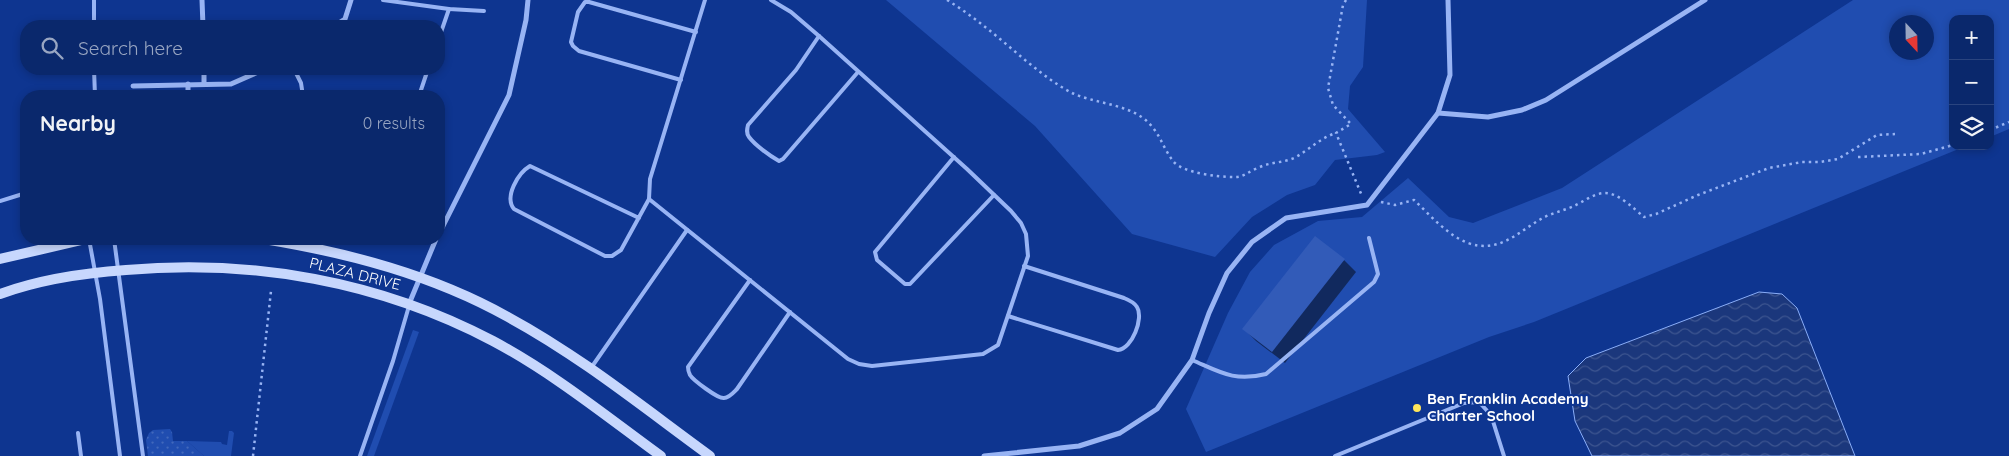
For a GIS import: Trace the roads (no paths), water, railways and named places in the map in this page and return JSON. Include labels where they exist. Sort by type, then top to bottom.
[{"type":"street","points":[[202,0],[203,20]]},
{"type":"street","points":[[343,20],[351,0]]},
{"type":"street","points":[[445,222],[509,95],[526,20],[528,0]]},
{"type":"street","points":[[984,456],[1079,446],[1120,433],[1157,409],[1192,360],[1208,313],[1227,273],[1252,242],[1286,218],[1367,205],[1438,112],[1450,75],[1448,0]]},
{"type":"street","points":[[1438,112],[1488,117],[1522,110],[1546,100],[1705,0]]},
{"type":"street","points":[[204,75],[204,84]]},
{"type":"street","points":[[133,86],[231,84],[251,75]]},
{"type":"street","points":[[188,84],[188,90]]},
{"type":"street","points":[[0,259],[62,245]]},
{"type":"street","name":"PLAZA DRIVE","points":[[295,245],[332,252],[419,278],[454,291],[506,316],[591,369],[710,456]]},
{"type":"street","points":[[409,304],[433,245]]},
{"type":"street","name":"PLAZA DRIVE","points":[[0,294],[39,283],[96,272],[187,266],[256,270],[326,280],[409,304],[468,329],[514,353],[571,390],[662,456]]},
{"type":"lane","points":[[94,0],[94,20]]},
{"type":"lane","points":[[383,0],[448,9],[484,11]]},
{"type":"lane","points":[[639,218],[530,166],[520,173],[510,198],[510,204],[514,209],[605,256],[612,256],[621,250],[639,218],[649,199],[650,179],[705,0]]},
{"type":"lane","points":[[649,199],[848,358],[859,364],[872,366],[983,354],[998,345],[1028,256],[1026,234],[1021,223],[954,157],[791,12],[771,0]]},
{"type":"lane","points":[[681,80],[579,51],[571,42],[578,12],[584,2],[588,2],[696,32]]},
{"type":"lane","points":[[445,20],[448,9]]},
{"type":"lane","points":[[818,36],[796,70],[748,125],[748,136],[774,158],[783,159],[858,72]]},
{"type":"lane","points":[[94,75],[95,90]]},
{"type":"lane","points":[[297,75],[302,90]]},
{"type":"lane","points":[[421,90],[426,75]]},
{"type":"lane","points":[[954,157],[875,252],[876,260],[905,284],[910,284],[994,195]]},
{"type":"lane","points":[[0,201],[20,195]]},
{"type":"lane","points":[[591,369],[687,230]]},
{"type":"lane","points":[[1192,360],[1230,376],[1250,378],[1266,374],[1374,282],[1378,274],[1369,238]]},
{"type":"lane","points":[[89,245],[96,272],[120,456]]},
{"type":"lane","points":[[115,245],[142,456]]},
{"type":"lane","points":[[1008,316],[1118,350],[1123,350],[1131,343],[1140,317],[1137,306],[1124,298],[1024,266]]},
{"type":"lane","points":[[750,280],[688,367],[691,377],[719,398],[730,396],[737,389],[790,312]]},
{"type":"lane","points":[[360,456],[393,361],[409,304]]},
{"type":"lane","points":[[1335,456],[1464,403],[1478,402],[1491,415],[1504,456]]},
{"type":"lane","points":[[78,433],[81,456]]},
{"type":"water","points":[[1759,292],[1782,294],[1797,308],[1855,456],[1592,456],[1575,421],[1568,376],[1586,358]]},
{"type":"place","name":"Ben Franklin Academy Charter School","points":[[1417,408]]}]
